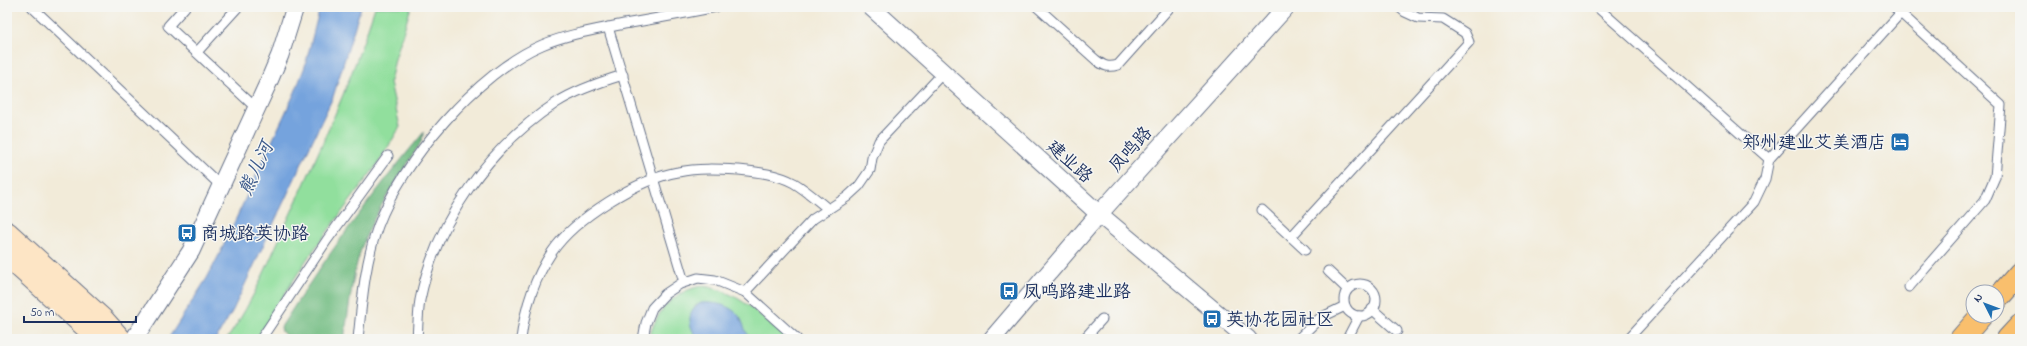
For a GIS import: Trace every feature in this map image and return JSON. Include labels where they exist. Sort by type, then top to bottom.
[{"type":"main road","points":[[2005,289],[2020,273]]},
{"type":"main road","points":[[1961,339],[1974,324]]},
{"type":"main road","points":[[2008,339],[2020,326]]},
{"type":"street","points":[[134,339],[191,251],[280,54],[295,7]]},
{"type":"street","name":"建业路","points":[[871,7],[1099,214],[1248,339]]},
{"type":"street","name":"凤鸣路","points":[[992,339],[1099,214],[1286,7]]},
{"type":"street","points":[[7,233],[104,321],[120,339]]},
{"type":"street","points":[[7,255],[93,333],[108,339]]},
{"type":"lane","points":[[32,7],[221,186]]},
{"type":"lane","points":[[185,7],[168,26],[256,108]]},
{"type":"lane","points":[[197,52],[238,7]]},
{"type":"lane","points":[[358,339],[367,264],[378,226],[397,187],[421,151],[463,102],[503,67],[541,46],[578,33],[716,7]]},
{"type":"lane","points":[[1037,7],[1096,60],[1110,67],[1118,65],[1170,7]]},
{"type":"lane","points":[[1291,237],[1469,42],[1465,33],[1443,19],[1418,18],[1399,7]]},
{"type":"lane","points":[[1597,7],[1769,159]]},
{"type":"lane","points":[[1628,339],[1754,202],[1766,180],[1769,159],[1900,9],[2001,105],[1995,178],[1985,200],[1909,287]]},
{"type":"lane","points":[[608,27],[684,282]]},
{"type":"lane","points":[[745,292],[813,219],[847,197],[859,186],[870,170],[872,158],[879,141],[943,73]]},
{"type":"lane","points":[[417,339],[420,300],[433,255],[458,207],[480,173],[510,138],[557,102],[596,83],[623,75]]},
{"type":"lane","points":[[261,339],[327,240],[388,156]]},
{"type":"lane","points":[[521,339],[525,311],[536,279],[553,250],[575,225],[602,206],[654,179],[678,172],[713,169],[756,172],[778,177],[794,183],[828,209]]},
{"type":"lane","points":[[1262,210],[1305,250]]},
{"type":"lane","points":[[1328,271],[1347,289]]},
{"type":"lane","points":[[643,339],[646,323],[652,308],[665,294],[684,282],[698,278],[715,280],[745,292],[797,339]]},
{"type":"lane","points":[[1358,284],[1370,288],[1376,296],[1376,302],[1372,309],[1365,315],[1353,315],[1345,306],[1344,294],[1347,289],[1358,284]]},
{"type":"lane","points":[[1298,339],[1320,318],[1345,306]]},
{"type":"lane","points":[[1372,309],[1397,331]]},
{"type":"lane","points":[[1347,339],[1359,316]]},
{"type":"lane","points":[[1084,339],[1102,319]]},
{"type":"green space","points":[[375,7],[411,7],[395,59],[390,82],[400,127],[379,162],[307,259],[256,339],[227,339],[254,294],[314,164],[357,60]]},
{"type":"green space","points":[[424,132],[421,142],[384,200],[368,231],[353,280],[345,339],[290,339],[282,332],[281,327],[297,302],[349,227]]},
{"type":"green space","points":[[702,286],[728,293],[739,299],[759,313],[788,339],[750,339],[745,333],[740,317],[718,306],[706,303],[695,306],[698,339],[649,339],[656,320],[661,311],[668,304],[683,292]]},
{"type":"water","points":[[320,7],[361,7],[333,97],[233,310],[216,339],[168,339],[207,278],[220,253],[295,92],[305,66]]},
{"type":"water","points":[[701,303],[722,305],[731,309],[739,316],[750,339],[697,338],[690,324],[690,319],[693,310]]},
{"type":"place","name":"郑州建业艾美酒店","points":[[1900,142]]},
{"type":"place","name":"商城路英协路","points":[[187,233]]},
{"type":"place","name":"凤鸣路建业路","points":[[1009,291]]},
{"type":"place","name":"英协花园社区","points":[[1212,319]]},
{"type":"water label","name":"熊儿河","points":[[255,168]]}]
